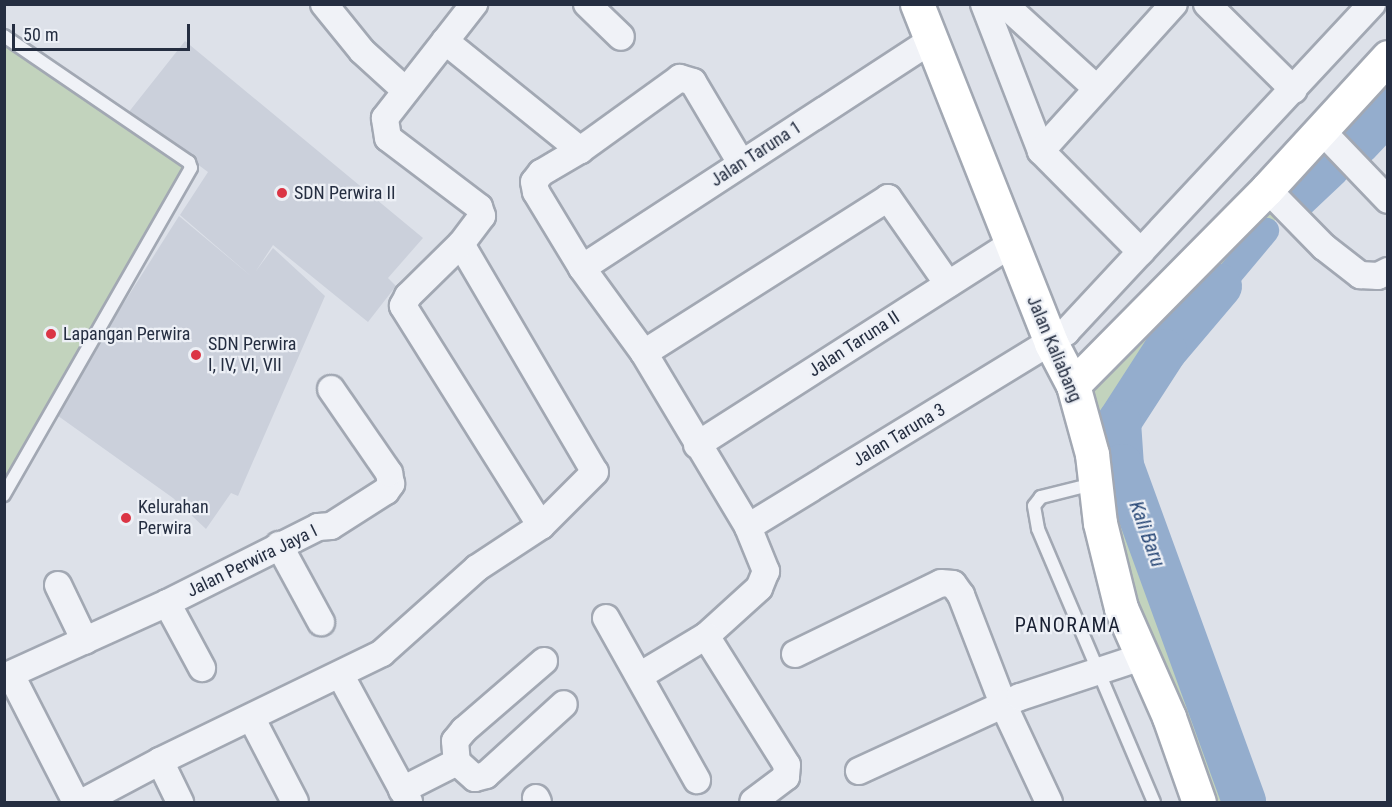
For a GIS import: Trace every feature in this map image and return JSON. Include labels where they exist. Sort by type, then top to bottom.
[{"type":"main road","name":"Jalan Kaliabang","points":[[917,4],[1051,343],[1073,385],[1096,484],[1100,523],[1121,608],[1169,717],[1199,802]]},
{"type":"main road","points":[[1073,385],[1273,194],[1388,57]]},
{"type":"street","points":[[324,4],[362,51],[406,91]]},
{"type":"street","points":[[474,4],[385,118],[384,129],[388,138],[479,207],[482,216],[460,244],[408,296],[403,306],[541,526]]},
{"type":"street","points":[[587,4],[621,37]]},
{"type":"street","points":[[984,4],[1041,151],[1141,252]]},
{"type":"street","points":[[1004,4],[1095,87]]},
{"type":"street","points":[[1041,151],[1095,87],[1174,4]]},
{"type":"street","points":[[1208,4],[1294,90]]},
{"type":"street","name":"Jalan Taruna 3","points":[[748,527],[1051,343],[1141,252],[1372,4]]},
{"type":"street","points":[[445,41],[580,150]]},
{"type":"street","name":"Jalan Taruna 1","points":[[582,268],[930,41]]},
{"type":"street","points":[[641,675],[706,636],[759,588],[766,571],[748,527],[644,353],[582,268],[536,192],[534,182],[541,173],[580,150],[680,78],[693,82],[741,163]]},
{"type":"street","points":[[1323,132],[1388,200]]},
{"type":"street","points":[[1273,194],[1360,276],[1378,276],[1388,271]]},
{"type":"street","points":[[644,353],[888,198],[948,284]]},
{"type":"street","points":[[83,802],[160,761],[341,676],[400,641],[477,568],[541,526],[596,472],[460,244]]},
{"type":"street","name":"Jalan Taruna II","points":[[697,445],[1011,244]]},
{"type":"street","name":"Jalan Perwira Jaya I","points":[[8,676],[167,603],[279,545],[318,527],[331,526],[391,484],[389,473],[331,389]]},
{"type":"street","points":[[279,545],[321,622]]},
{"type":"street","points":[[795,654],[941,583],[953,584],[961,595],[1003,704],[1049,802]]},
{"type":"street","points":[[58,585],[85,641]]},
{"type":"street","points":[[167,603],[202,668]]},
{"type":"street","points":[[606,618],[641,675],[697,780]]},
{"type":"street","points":[[706,636],[787,765],[786,777],[753,802]]},
{"type":"street","points":[[859,771],[1003,704],[1142,657]]},
{"type":"street","points":[[544,661],[454,741],[457,762],[474,778],[486,775],[564,704]]},
{"type":"street","points":[[8,676],[76,802]]},
{"type":"street","points":[[341,676],[405,796],[457,762]]},
{"type":"street","points":[[252,719],[296,802]]},
{"type":"street","points":[[160,761],[180,802]]},
{"type":"lane","points":[[4,36],[189,162],[191,168],[4,495]]},
{"type":"lane","points":[[1096,484],[1041,497],[1034,506],[1038,529],[1154,802]]},
{"type":"shaded area","points":[[185,41],[423,238],[388,278],[396,286],[368,322],[273,245],[256,271],[273,248],[325,296],[238,496],[231,493],[206,529],[173,498],[54,413],[179,216],[252,277],[180,215],[208,172],[128,113]]},
{"type":"green space","name":"Lapangan Perwira","points":[[5,36],[189,162],[5,496]]},
{"type":"green space","points":[[1387,57],[1387,111],[1358,143],[1286,207],[1165,351],[1119,422],[1122,466],[1243,802],[1199,802],[1169,717],[1073,385]]},
{"type":"waterway","points":[[1358,143],[1388,111]]},
{"type":"waterway","points":[[1295,198],[1329,166]]},
{"type":"waterway","points":[[1220,286],[1266,231]]},
{"type":"waterway","name":"Kali Baru","points":[[1220,286],[1165,351],[1119,422],[1122,466],[1244,802]]},
{"type":"place","name":"SDN Perwira II","points":[[282,193]]},
{"type":"place","name":"Lapangan Perwira","points":[[51,334]]},
{"type":"place","name":"SDN Perwira I, IV, VI, VII","points":[[196,355]]},
{"type":"place","name":"Kelurahan Perwira","points":[[126,518]]},
{"type":"district","name":"PANORAMA","points":[[1068,625]]}]
